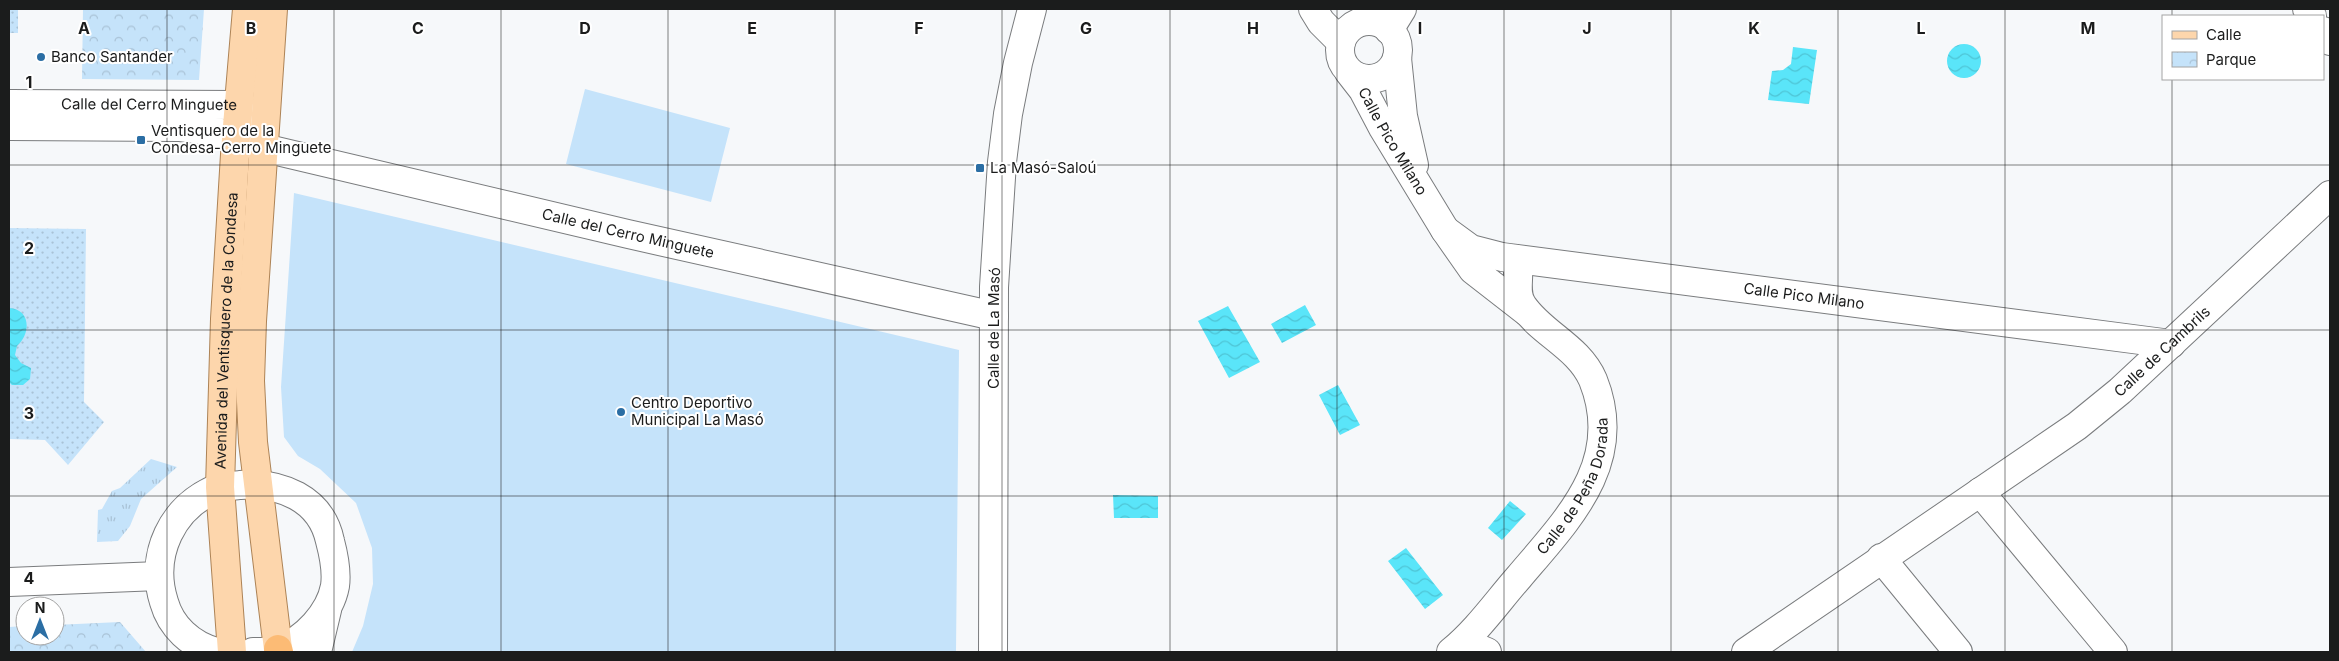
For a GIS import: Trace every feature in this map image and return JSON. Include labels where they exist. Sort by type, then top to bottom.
[{"type":"main road","name":"Avenida del Ventisquero de la Condesa","points":[[232,652],[220,487],[225,319],[238,104],[247,9]]},
{"type":"main road","name":"Avenida del Ventisquero de la Condesa","points":[[270,651],[258,484],[253,442],[250,381],[252,321],[273,9]]},
{"type":"street","name":"Calle de La Masó","points":[[994,652],[994,287],[1006,133],[1018,63],[1032,9]]},
{"type":"street","points":[[1312,9],[1321,22],[1341,42]]},
{"type":"street","name":"Calle Pico Milano","points":[[1528,312],[1483,279],[1463,257],[1440,221],[1383,128],[1363,90],[1341,58],[1341,42],[1353,27],[1362,23],[1381,24],[1395,19],[1398,48],[1397,58],[1408,140],[1419,180],[1440,221],[1471,248],[1508,258],[2171,344]]},
{"type":"street","name":"Calle Pico Milano","points":[[1350,72],[1358,77],[1377,78],[1386,74],[1397,58]]},
{"type":"street","name":"Calle del Cerro Minguete","points":[[9,104],[238,104],[250,116],[264,148]]},
{"type":"street","name":"Calle del Cerro Minguete","points":[[9,126],[179,127],[222,133],[264,148],[618,232],[994,316]]},
{"type":"street","name":"Calle de Cambrils","points":[[1746,652],[1881,558],[2077,426],[2120,391],[2330,196]]},
{"type":"street","points":[[1483,279],[1490,263],[1508,258],[1518,268],[1516,292],[1528,312]]},
{"type":"street","name":"Calle de Peña Dorada","points":[[1467,649],[1562,526],[1590,486],[1601,444],[1603,426],[1592,378],[1566,346],[1528,312]]},
{"type":"street","points":[[216,652],[191,641],[168,615],[162,596],[160,576],[160,557],[164,540],[177,517],[198,498],[220,487],[258,484],[288,490],[304,501],[319,516],[328,532],[335,566],[335,586],[317,652]]},
{"type":"street","points":[[1980,492],[2113,652]]},
{"type":"street","points":[[1881,558],[1958,652]]},
{"type":"street","points":[[9,582],[160,576]]},
{"type":"street","points":[[270,651],[295,642],[328,608]]},
{"type":"green space","points":[[9,9],[18,9],[18,33],[9,33]]},
{"type":"green space","points":[[83,9],[204,9],[199,80],[82,79]]},
{"type":"green space","points":[[585,89],[730,128],[711,202],[566,164]]},
{"type":"green space","name":"Centro Deportivo Municipal La Masó","points":[[294,193],[959,350],[956,652],[352,652],[363,626],[373,584],[372,548],[356,503],[320,469],[298,456],[284,437],[281,387]]},
{"type":"green space","points":[[9,228],[86,229],[84,402],[104,422],[68,465],[45,440],[9,439]]},
{"type":"green space","points":[[151,459],[177,467],[141,499],[130,526],[118,541],[97,542],[98,510],[102,509],[112,491],[120,488]]},
{"type":"green space","points":[[120,622],[146,652],[9,652],[9,627],[15,627],[15,646],[65,646],[65,625]]},
{"type":"water","points":[[1964,44],[1976,49],[1981,61],[1976,73],[1964,78],[1952,73],[1947,61],[1952,49]]},
{"type":"water","points":[[1793,47],[1817,50],[1809,104],[1768,100],[1772,71],[1783,70],[1791,64]]},
{"type":"water","points":[[1305,305],[1316,325],[1282,343],[1271,324]]},
{"type":"water","points":[[1228,306],[1260,362],[1229,378],[1198,321]]},
{"type":"water","points":[[9,308],[16,309],[25,317],[25,335],[17,346],[15,355],[21,363],[31,368],[30,379],[23,385],[12,385],[9,382]]},
{"type":"water","points":[[1338,385],[1360,425],[1340,435],[1319,395]]},
{"type":"water","points":[[1113,495],[1158,496],[1158,518],[1114,518]]},
{"type":"water","points":[[1510,501],[1526,514],[1502,540],[1488,528]]},
{"type":"water","points":[[1406,548],[1443,595],[1425,609],[1388,561]]},
{"type":"place","name":"Banco Santander","points":[[41,57]]},
{"type":"place","name":"Ventisquero de la Condesa-Cerro Minguete","points":[[141,140]]},
{"type":"place","name":"La Masó-Saloú","points":[[980,168]]},
{"type":"place","name":"Centro Deportivo Municipal La Masó","points":[[621,412]]}]
